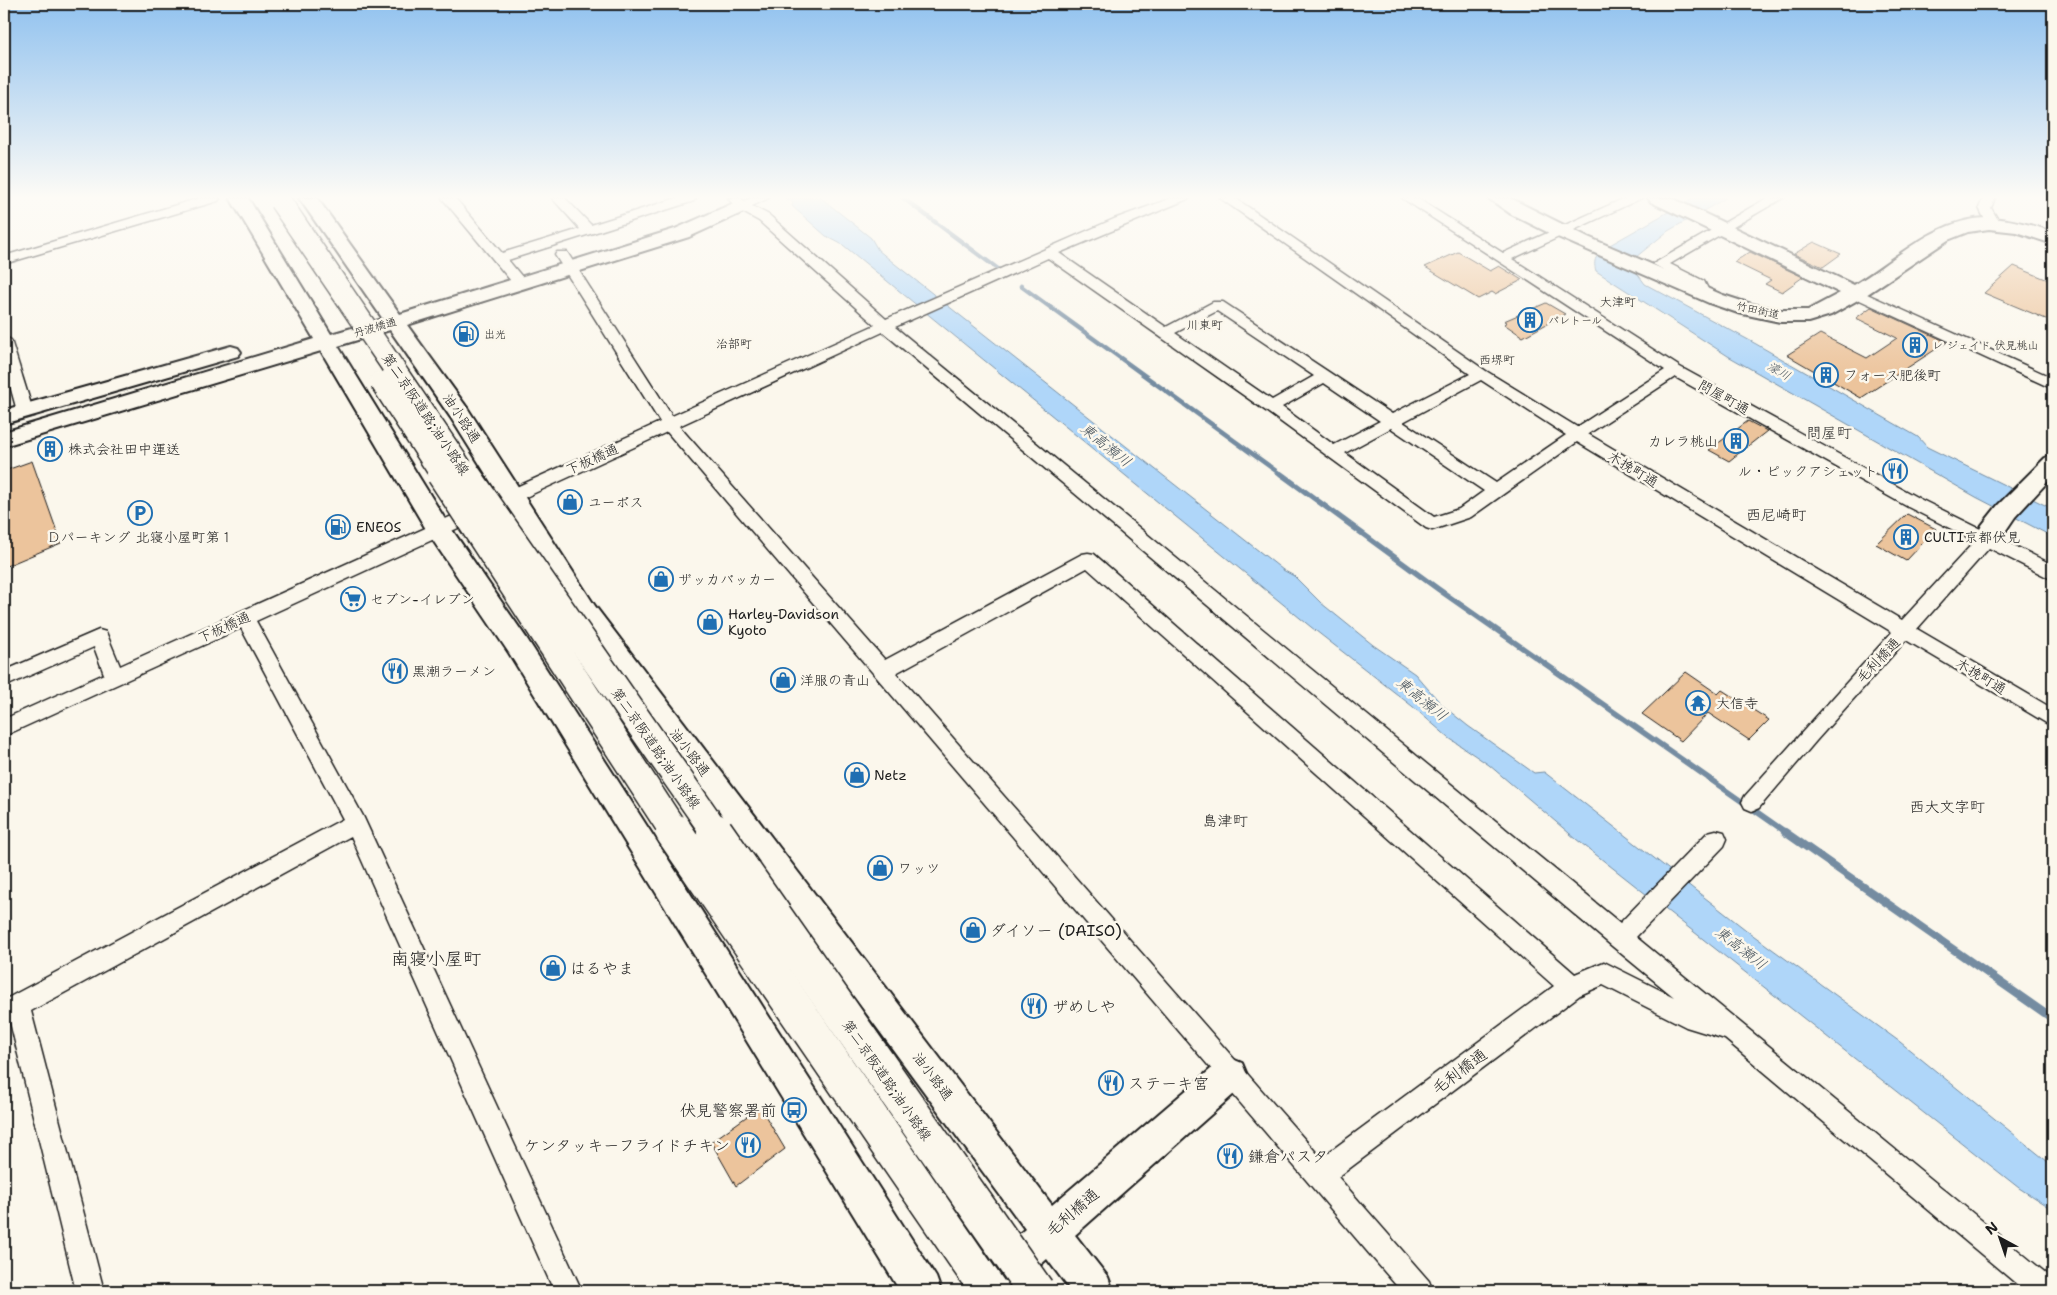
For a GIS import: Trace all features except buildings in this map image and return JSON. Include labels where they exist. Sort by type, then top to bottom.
[{"type":"highway","name":"第二京阪道路;油小路線","points":[[320,258],[657,807],[988,1291]]},
{"type":"highway","name":"第二京阪道路;油小路線","points":[[323,258],[495,516],[1036,1291]]},
{"type":"street","points":[[274,258],[438,530],[518,646],[922,1291]]},
{"type":"street","name":"油小路通","points":[[339,258],[392,314],[460,414],[586,612],[1094,1291]]},
{"type":"street","points":[[500,258],[511,271],[535,258]]},
{"type":"street","name":"丹波橋通","points":[[4,439],[28,421],[392,314],[511,271],[580,258]]},
{"type":"street","points":[[810,258],[887,325],[1624,934],[1732,1032],[2046,1291]]},
{"type":"street","name":"下板橋通","points":[[4,727],[967,288],[1037,258]]},
{"type":"street","points":[[1058,258],[1271,407],[1432,524],[1465,513],[1576,435],[1674,370]]},
{"type":"street","name":"木挽町通","points":[[1313,258],[1480,374],[1576,435],[2053,719]]},
{"type":"street","name":"竹田街道","points":[[1623,258],[1744,309],[1784,316],[1816,314],[1856,293],[1908,258]]},
{"type":"street","points":[[1670,258],[1660,264],[1699,284],[1702,292]]},
{"type":"street","points":[[1784,258],[2053,384]]},
{"type":"street","name":"問屋町通","points":[[1502,259],[1674,370],[1905,498],[2053,573]]},
{"type":"street","points":[[566,262],[669,424],[1230,1075],[1419,1291]]},
{"type":"street","points":[[1165,333],[1218,305],[1390,422],[1496,491]]},
{"type":"street","points":[[4,340],[28,421]]},
{"type":"street","points":[[1332,453],[1480,374]]},
{"type":"street","points":[[1271,407],[1324,377]]},
{"type":"street","name":"丹波橋通","points":[[4,417],[28,421]]},
{"type":"street","name":"毛利橋通","points":[[1752,802],[1809,735],[1987,540],[1989,533],[2002,517],[2053,463]]},
{"type":"street","points":[[882,671],[1088,559],[1572,987]]},
{"type":"street","points":[[246,617],[356,824],[568,1291]]},
{"type":"street","points":[[4,680],[99,637],[115,677]]},
{"type":"street","points":[[90,1291],[11,1009],[356,824]]},
{"type":"street","points":[[1624,934],[1712,843]]},
{"type":"street","name":"毛利橋通","points":[[1318,1176],[1572,987],[1604,973],[1694,1019],[1732,1032]]},
{"type":"street","name":"毛利橋通","points":[[982,1291],[1230,1075]]},
{"type":"water","name":"東高瀬川","points":[[859,258],[888,258],[1283,570],[1294,576],[1321,603],[1373,645],[1415,674],[1443,706],[1468,726],[1534,773],[1544,772],[1750,933],[1900,1042],[2053,1166],[2053,1210],[2019,1188],[1576,839],[1489,765],[1449,738],[1412,706],[1311,627]]},
{"type":"water","name":"濠川","points":[[1636,258],[1634,269],[1645,284],[1756,344],[1918,437],[1927,447],[2053,509],[2053,537],[1976,497],[1728,356],[1596,271],[1595,259]]},
{"type":"waterway","points":[[984,258],[998,269]]},
{"type":"waterway","points":[[1021,286],[1283,476]]},
{"type":"waterway","points":[[1281,474],[1438,589],[1787,833]]},
{"type":"waterway","points":[[1785,832],[2053,1019]]},
{"type":"place","name":"パレトール","points":[[1530,320]]},
{"type":"place","name":"出光","points":[[466,334]]},
{"type":"place","name":"レ ジェイド 伏見桃山","points":[[1915,345]]},
{"type":"place","name":"フォース肥後町","points":[[1826,375]]},
{"type":"place","name":"カレラ桃山","points":[[1736,441]]},
{"type":"place","name":"株式会社田中運送","points":[[50,449]]},
{"type":"place","name":"ル・ピックアシェット","points":[[1895,471]]},
{"type":"place","name":"ユーポス","points":[[570,502]]},
{"type":"place","name":"Ｄパーキング 北寝小屋町第１","points":[[140,513]]},
{"type":"place","name":"ENEOS","points":[[338,527]]},
{"type":"place","name":"CULTI京都伏見","points":[[1906,537]]},
{"type":"place","name":"ザッカバッカー","points":[[661,579]]},
{"type":"place","name":"セブン-イレブン","points":[[353,599]]},
{"type":"place","name":"Harley-Davidson Kyoto","points":[[710,622]]},
{"type":"place","name":"黒潮ラーメン","points":[[395,671]]},
{"type":"place","name":"洋服の青山","points":[[783,680]]},
{"type":"place","name":"大信寺","points":[[1698,703]]},
{"type":"place","name":"Netz","points":[[857,775]]},
{"type":"place","name":"ワッツ","points":[[880,868]]},
{"type":"place","name":"ダイソー (DAISO)","points":[[973,930]]},
{"type":"place","name":"はるやま","points":[[553,968]]},
{"type":"place","name":"ザめしや","points":[[1034,1006]]},
{"type":"place","name":"ステーキ宮","points":[[1111,1083]]},
{"type":"place","name":"伏見警察署前","points":[[794,1110]]},
{"type":"place","name":"ケンタッキーフライドチキン","points":[[748,1145]]},
{"type":"place","name":"鎌倉パスタ","points":[[1230,1156]]},
{"type":"district","name":"大津町","points":[[1618,302]]},
{"type":"district","name":"川東町","points":[[1205,325]]},
{"type":"district","name":"治部町","points":[[734,344]]},
{"type":"district","name":"西堺町","points":[[1497,360]]},
{"type":"district","name":"問屋町","points":[[1829,433]]},
{"type":"district","name":"西尼崎町","points":[[1776,515]]},
{"type":"district","name":"西大文字町","points":[[1947,807]]},
{"type":"district","name":"島津町","points":[[1225,821]]},
{"type":"district","name":"南寝小屋町","points":[[436,959]]}]
